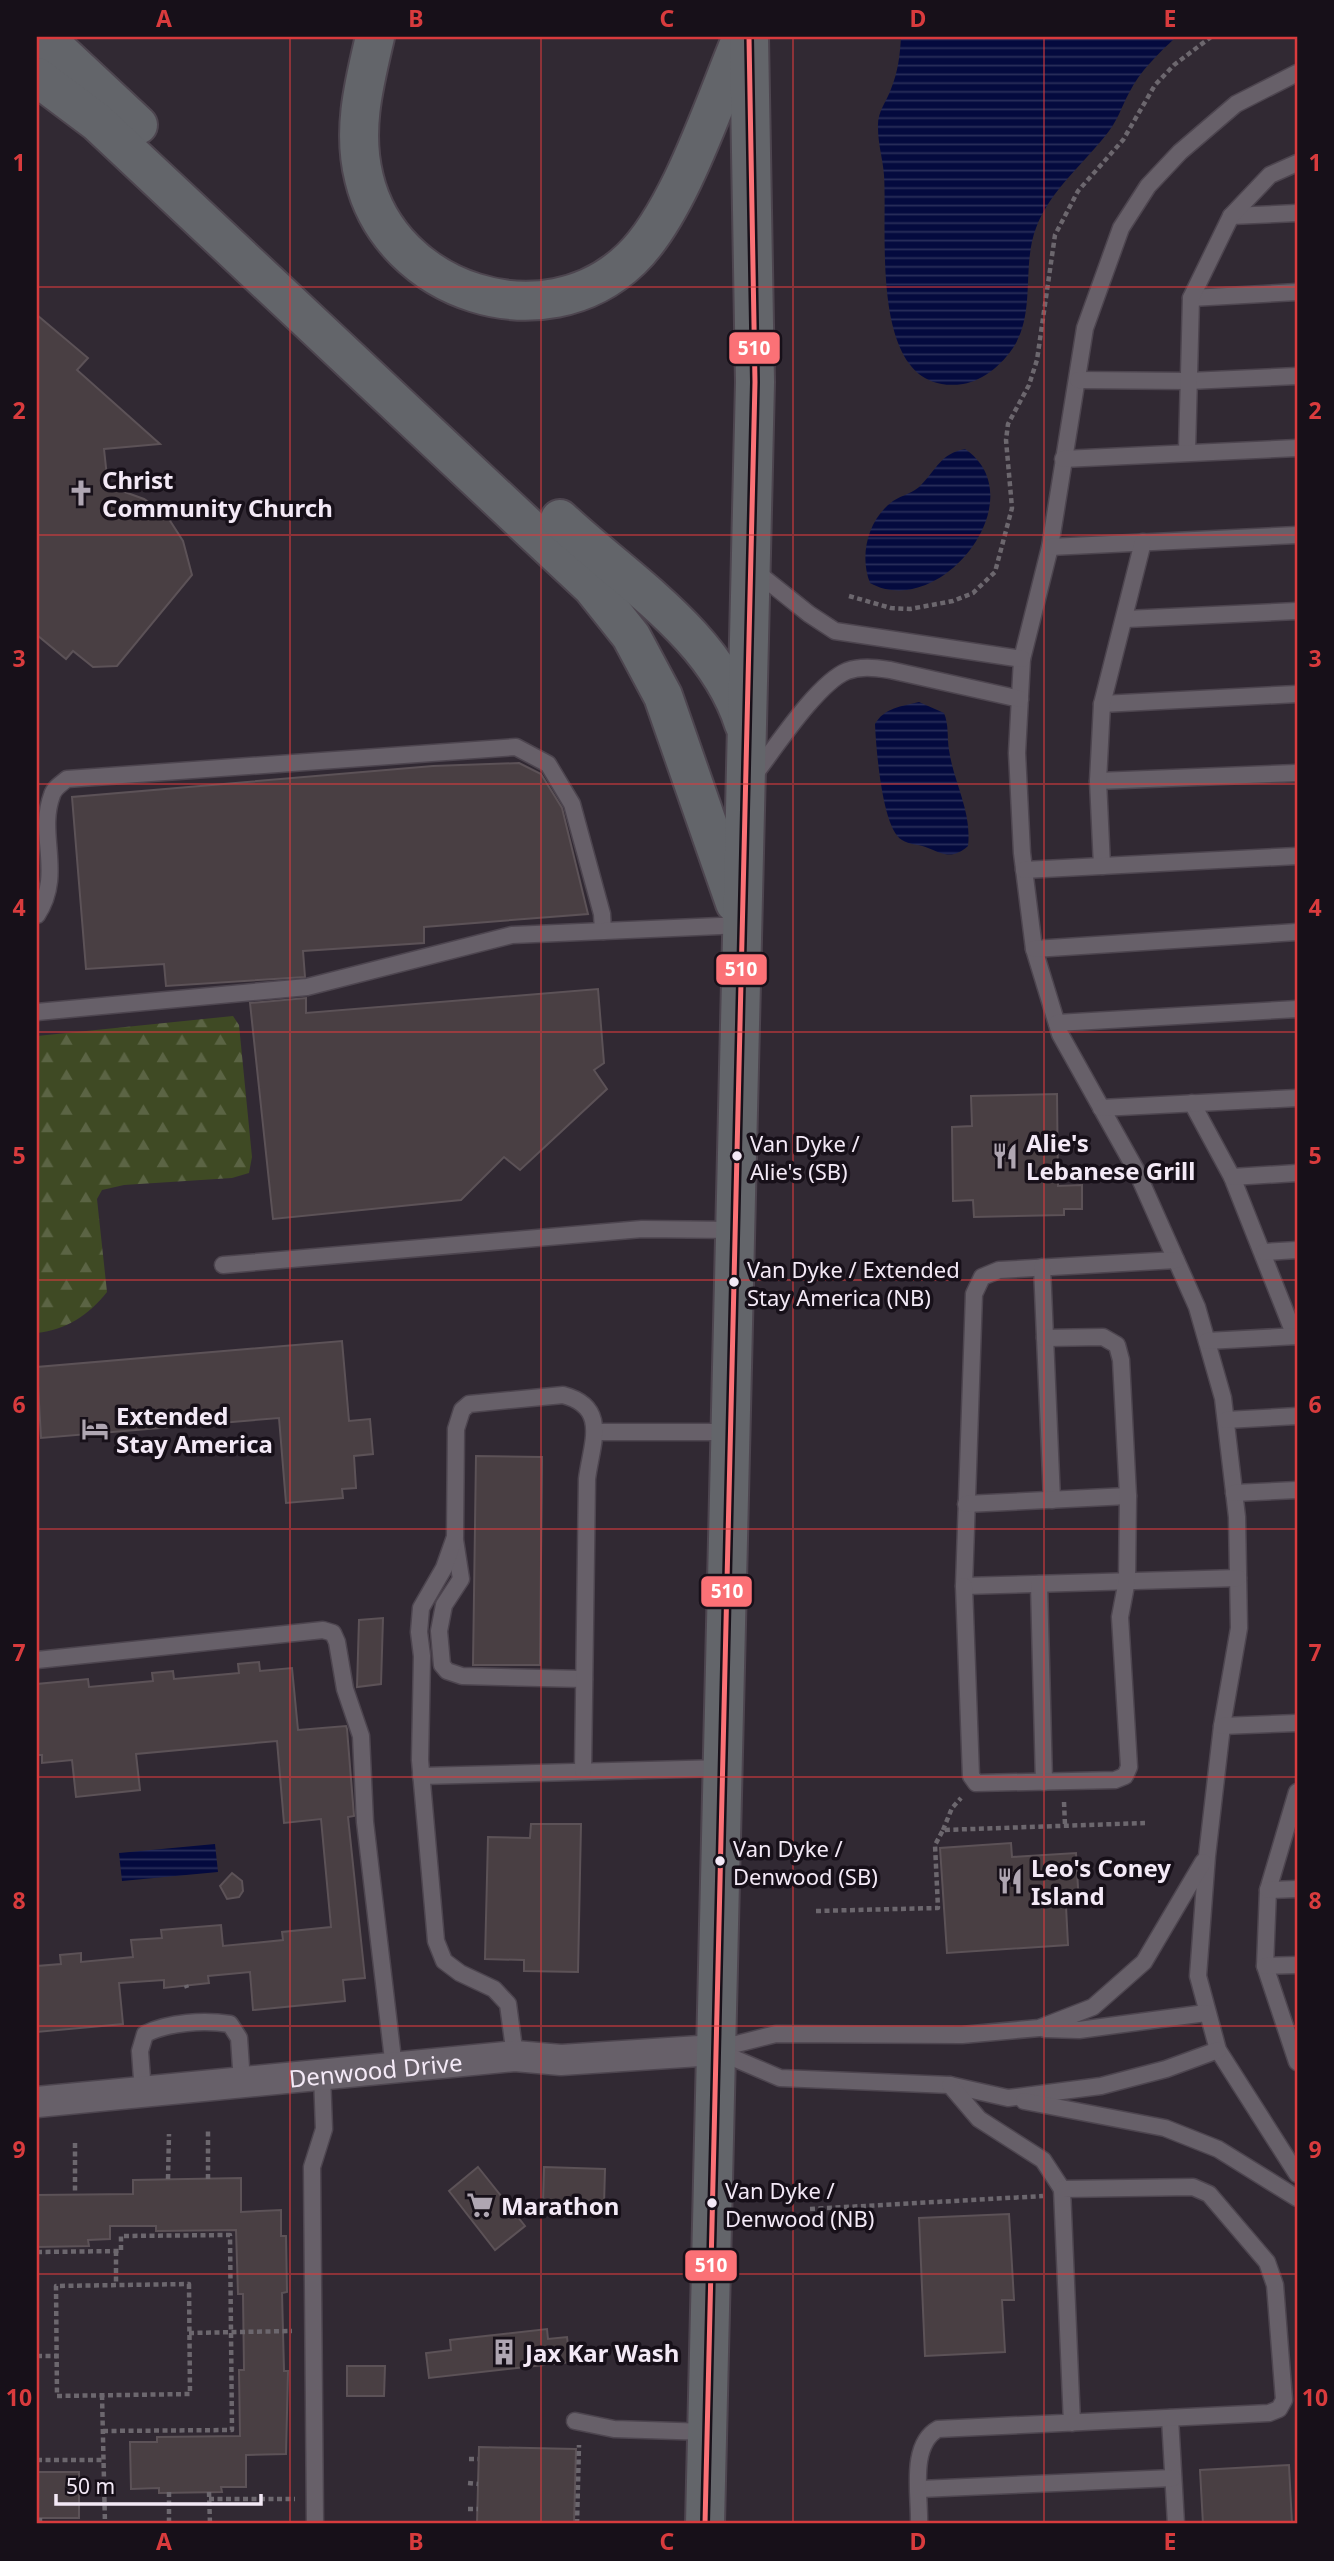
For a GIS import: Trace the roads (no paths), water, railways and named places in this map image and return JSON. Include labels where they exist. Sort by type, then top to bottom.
[{"type":"main road","points":[[44,37],[587,544],[694,638],[717,666],[737,701],[748,736]]},
{"type":"main road","points":[[375,37],[358,119],[358,150],[364,181],[386,231],[412,260],[445,282],[496,300],[526,301],[579,291],[629,262],[646,244],[672,201],[742,37]]},
{"type":"main road","points":[[705,2524],[751,568],[755,274],[749,37]]},
{"type":"main road","points":[[37,77],[97,122],[569,564],[613,611],[649,665],[663,696],[743,925]]},
{"type":"street","name":"Denwood Drive","points":[[37,2102],[515,2056],[561,2060],[715,2050]]},
{"type":"lane","points":[[1297,73],[1237,104],[1180,152],[1148,186],[1121,228],[1085,328],[1050,547],[1022,659],[1017,752],[1024,870],[1034,949],[1056,1023],[1136,1170],[1197,1307],[1223,1398],[1234,1493],[1239,1628],[1222,1726],[1207,1856],[1198,1976],[1218,2050],[1297,2174]]},
{"type":"lane","points":[[1187,451],[1191,298],[1231,216],[1270,175],[1297,163]]},
{"type":"lane","points":[[1231,216],[1297,213]]},
{"type":"lane","points":[[1191,298],[1297,292]]},
{"type":"lane","points":[[1078,380],[1189,381],[1297,376]]},
{"type":"lane","points":[[1063,459],[1187,451],[1297,448]]},
{"type":"lane","points":[[1050,547],[1297,535]]},
{"type":"lane","points":[[1102,866],[1098,781],[1102,705],[1126,619],[1143,542]]},
{"type":"lane","points":[[751,568],[835,631],[1022,659]]},
{"type":"lane","points":[[1126,619],[1297,611]]},
{"type":"lane","points":[[746,786],[825,686],[846,671],[873,667],[1020,699]]},
{"type":"lane","points":[[1102,705],[1297,694]]},
{"type":"lane","points":[[37,915],[43,905],[52,875],[48,811],[52,792],[67,779],[516,747],[548,764],[572,804],[602,914],[603,931]]},
{"type":"lane","points":[[1098,781],[1297,773]]},
{"type":"lane","points":[[1024,870],[1297,856]]},
{"type":"lane","points":[[37,1012],[307,987],[512,935],[743,925]]},
{"type":"lane","points":[[1034,949],[1297,932]]},
{"type":"lane","points":[[1056,1023],[1297,1009]]},
{"type":"lane","points":[[1101,1108],[1297,1098]]},
{"type":"lane","points":[[1192,1103],[1232,1177],[1296,1336],[1207,1341]]},
{"type":"lane","points":[[1232,1177],[1297,1173]]},
{"type":"lane","points":[[223,1265],[642,1229],[735,1230]]},
{"type":"lane","points":[[1264,1252],[1297,1250]]},
{"type":"lane","points":[[1045,1338],[1102,1337],[1117,1345],[1121,1360],[1128,1496],[1127,1580],[1120,1617],[1129,1767],[1125,1776],[1115,1780],[976,1783],[971,1776],[964,1586],[974,1294],[982,1277],[999,1270],[1176,1260]]},
{"type":"lane","points":[[1042,1267],[1052,1500]]},
{"type":"lane","points":[[583,1771],[587,1479],[597,1432],[586,1405],[563,1395],[469,1404],[462,1410],[456,1429],[455,1537],[461,1578],[444,1605],[439,1631],[442,1665],[447,1671],[462,1676],[584,1679]]},
{"type":"lane","points":[[1226,1420],[1297,1416]]},
{"type":"lane","points":[[597,1432],[732,1432]]},
{"type":"lane","points":[[1234,1493],[1297,1490]]},
{"type":"lane","points":[[966,1504],[1128,1496]]},
{"type":"lane","points":[[455,1537],[444,1568],[421,1608],[421,1776],[436,1941],[443,1961],[460,1973],[494,1989],[508,2004],[515,2056]]},
{"type":"lane","points":[[964,1586],[1238,1578]]},
{"type":"lane","points":[[1039,1584],[1044,1782]]},
{"type":"lane","points":[[37,1660],[323,1630],[333,1633],[345,1689],[361,1737],[365,1822],[394,2068]]},
{"type":"lane","points":[[1222,1726],[1297,1723]]},
{"type":"lane","points":[[421,1776],[723,1768]]},
{"type":"lane","points":[[1296,2058],[1265,1966],[1268,1890],[1297,1792]]},
{"type":"lane","points":[[1039,2028],[1093,2007],[1144,1962],[1207,1856]]},
{"type":"lane","points":[[1268,1890],[1297,1889]]},
{"type":"lane","points":[[1265,1966],[1297,1965]]},
{"type":"lane","points":[[715,2050],[776,2034],[962,2035],[1039,2028],[1079,2029],[1206,2013]]},
{"type":"lane","points":[[143,2093],[141,2051],[145,2034],[157,2028],[214,2021],[230,2024],[239,2038],[242,2083]]},
{"type":"lane","points":[[715,2050],[780,2077],[950,2085],[1165,2128],[1218,2149],[1297,2198]]},
{"type":"lane","points":[[1008,2098],[1101,2086],[1167,2069],[1218,2050]]},
{"type":"lane","points":[[315,2524],[312,2166],[324,2129],[322,2075]]},
{"type":"lane","points":[[950,2085],[979,2119],[1042,2160],[1062,2189],[1072,2423]]},
{"type":"lane","points":[[919,2524],[920,2449],[927,2435],[938,2430],[1269,2413],[1279,2409],[1284,2400],[1275,2285],[1267,2262],[1209,2194],[1194,2187],[1062,2189]]},
{"type":"lane","points":[[1170,2418],[1176,2524]]},
{"type":"lane","points":[[575,2421],[614,2429],[708,2432]]},
{"type":"lane","points":[[920,2490],[1173,2478]]},
{"type":"place","name":"Christ Community Church","points":[[81,493]]},
{"type":"place","name":"Van Dyke / Alie's (SB)","points":[[737,1156]]},
{"type":"place","name":"Alie's Lebanese Grill","points":[[1005,1156]]},
{"type":"place","name":"Van Dyke / Extended Stay America (NB)","points":[[734,1282]]},
{"type":"place","name":"Extended Stay America","points":[[95,1429]]},
{"type":"place","name":"Van Dyke / Denwood (SB)","points":[[720,1861]]},
{"type":"place","name":"Leo's Coney Island","points":[[1010,1881]]},
{"type":"place","name":"Van Dyke / Denwood (NB)","points":[[712,2203]]},
{"type":"place","name":"Marathon","points":[[480,2205]]},
{"type":"place","name":"Jax Kar Wash","points":[[504,2352]]}]
